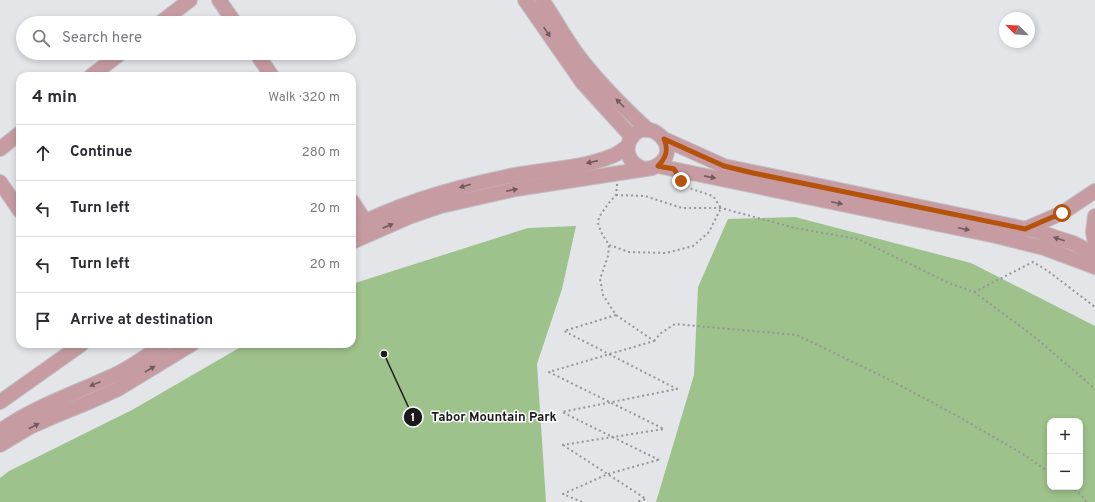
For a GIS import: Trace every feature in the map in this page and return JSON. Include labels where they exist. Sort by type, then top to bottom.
[{"type":"street","points":[[169,16],[190,0]]},
{"type":"street","points":[[219,0],[230,16]]},
{"type":"street","points":[[525,0],[582,82],[630,142],[628,153],[634,164],[652,168],[674,169],[1010,240],[1044,248],[1095,267]]},
{"type":"street","points":[[542,0],[576,53],[600,82],[648,130]]},
{"type":"street","points":[[96,72],[112,60]]},
{"type":"street","points":[[260,60],[266,72]]},
{"type":"street","points":[[356,226],[418,201],[469,185],[506,176],[594,162],[614,156],[630,142],[639,131],[648,130],[658,133],[664,139],[724,166],[1025,229],[1073,243],[1095,254]]},
{"type":"street","points":[[0,149],[16,136]]},
{"type":"street","points":[[356,240],[409,217],[441,206],[516,189],[652,168],[666,156],[667,150],[664,139]]},
{"type":"street","points":[[0,182],[16,205]]},
{"type":"street","points":[[1025,229],[1062,213],[1095,191]]},
{"type":"street","points":[[356,206],[365,221]]},
{"type":"street","points":[[1095,216],[1093,232],[1095,242]]},
{"type":"street","points":[[0,402],[76,348]]},
{"type":"street","points":[[0,431],[65,395],[112,377],[159,348]]},
{"type":"street","points":[[0,446],[36,424],[118,389],[185,348]]},
{"type":"path","points":[[674,169],[681,181],[692,189],[713,196],[721,208]]},
{"type":"path","points":[[619,173],[616,196],[599,217],[598,223],[601,232],[609,245],[608,256],[600,279],[603,295],[616,315],[654,341]]},
{"type":"path","points":[[616,196],[645,196],[682,208],[721,208],[795,228],[858,239],[949,283],[974,292],[1036,338],[1095,389]]},
{"type":"path","points":[[609,245],[629,252],[666,253],[693,246],[709,232],[721,208]]},
{"type":"path","points":[[974,292],[1033,262],[1048,271],[1095,307]]},
{"type":"path","points":[[582,502],[564,494],[608,474],[659,460],[562,412],[677,389],[564,331],[616,315]]},
{"type":"path","points":[[636,502],[646,499],[562,445],[664,429],[549,372],[654,341],[661,333],[675,324],[797,335],[890,380],[961,418],[1026,456],[1047,471]]},
{"type":"path","points":[[1075,490],[1080,493],[1087,502]]},
{"type":"green space","points":[[795,217],[971,263],[1095,326],[1095,502],[656,502],[694,375],[698,287],[728,219]]},
{"type":"green space","points":[[576,226],[562,289],[537,364],[546,502],[0,502],[0,478],[9,471],[132,410],[239,348],[356,348],[356,283],[528,228]]},
{"type":"place","name":"Tabor Mountain Park","points":[[384,354]]},
{"type":"route","points":[[681,181],[674,169],[658,166],[666,156],[667,150],[664,139],[724,166],[1025,229],[1062,213]]}]
